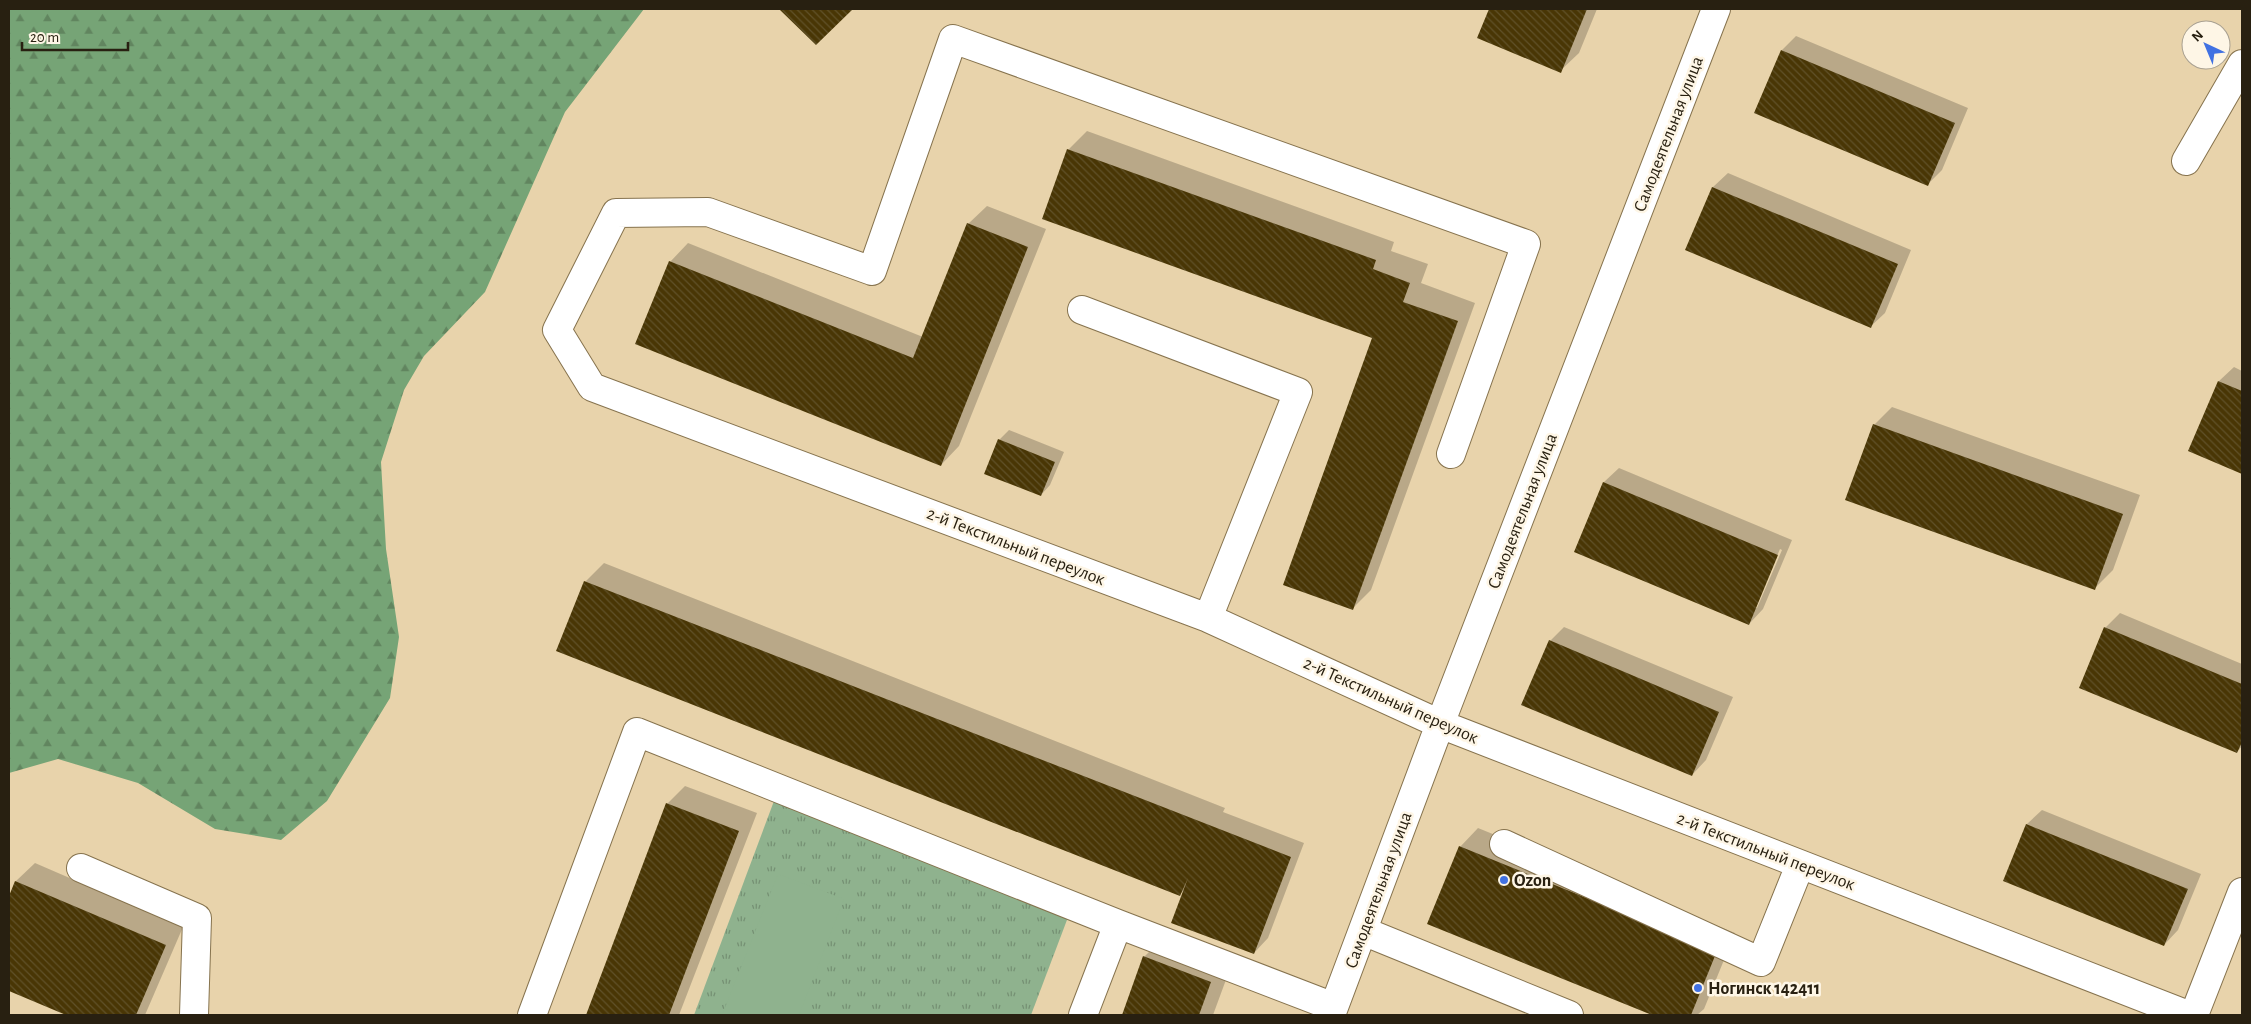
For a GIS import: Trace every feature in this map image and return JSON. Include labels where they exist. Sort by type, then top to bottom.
[{"type":"street","name":"Самодеятельная улица","points":[[1332,1011],[1440,724],[1716,9]]},
{"type":"street","name":"2-й Текстильный переулок","points":[[1451,454],[1526,244],[953,39],[872,271],[708,212],[616,213],[557,330],[592,387],[1208,618],[1440,724],[2188,1015]]},
{"type":"street","points":[[2186,161],[2242,64]]},
{"type":"street","points":[[1082,310],[1298,392],[1208,618]]},
{"type":"street","points":[[532,1015],[637,732],[1332,1011]]},
{"type":"street","points":[[1504,844],[1761,962],[1800,864]]},
{"type":"street","points":[[81,868],[197,918],[194,1015]]},
{"type":"street","points":[[2194,1015],[2242,892]]},
{"type":"street","points":[[1084,1015],[1118,924]]},
{"type":"street","points":[[1363,931],[1569,1015]]},
{"type":"green space","points":[[9,9],[644,9],[565,112],[485,292],[424,356],[404,390],[381,462],[386,549],[399,637],[390,698],[327,801],[281,840],[215,829],[138,783],[58,759],[9,773]]},
{"type":"green space","points":[[774,801],[1070,912],[1031,1015],[694,1015]]},
{"type":"green space","points":[[778,874],[844,899],[799,1015],[722,1015]]},
{"type":"building","points":[[779,9],[853,9],[816,45]]},
{"type":"building","points":[[1489,9],[1587,9],[1561,73],[1477,38]]},
{"type":"building","points":[[1781,50],[1955,123],[1928,186],[1754,113]]},
{"type":"building","points":[[1067,149],[1376,260],[1373,269],[1410,283],[1403,302],[1458,321],[1353,610],[1283,585],[1372,338],[1042,219]]},
{"type":"building","points":[[1712,187],[1898,264],[1871,328],[1685,250]]},
{"type":"building","points":[[967,223],[1028,247],[941,466],[635,344],[669,261],[913,358]]},
{"type":"building","points":[[2218,381],[2242,391],[2242,474],[2188,451]]},
{"type":"building","points":[[1873,424],[2123,514],[2095,590],[1845,500]]},
{"type":"building","points":[[998,439],[1055,462],[1041,496],[984,474]]},
{"type":"building","points":[[1603,482],[1778,555],[1749,625],[1574,552]]},
{"type":"building","points":[[584,581],[1291,857],[1254,954],[1171,923],[1188,878],[1180,896],[556,651]]},
{"type":"building","points":[[2104,627],[2242,684],[2242,742],[2237,753],[2079,688]]},
{"type":"building","points":[[1549,640],[1719,712],[1692,776],[1521,705]]},
{"type":"building","points":[[666,803],[739,831],[669,1015],[586,1015]]},
{"type":"building","points":[[2026,824],[2188,889],[2164,946],[2003,881]]},
{"type":"building","points":[[1459,846],[1717,951],[1691,1015],[1652,1015],[1427,924]]},
{"type":"building","points":[[15,881],[166,945],[136,1015],[66,1015],[9,991],[9,896]]},
{"type":"building","points":[[1143,956],[1211,982],[1199,1015],[1122,1015]]},
{"type":"place","name":"Ozon","points":[[1504,880]]},
{"type":"place","name":"Ногинск 142411","points":[[1698,988]]}]
